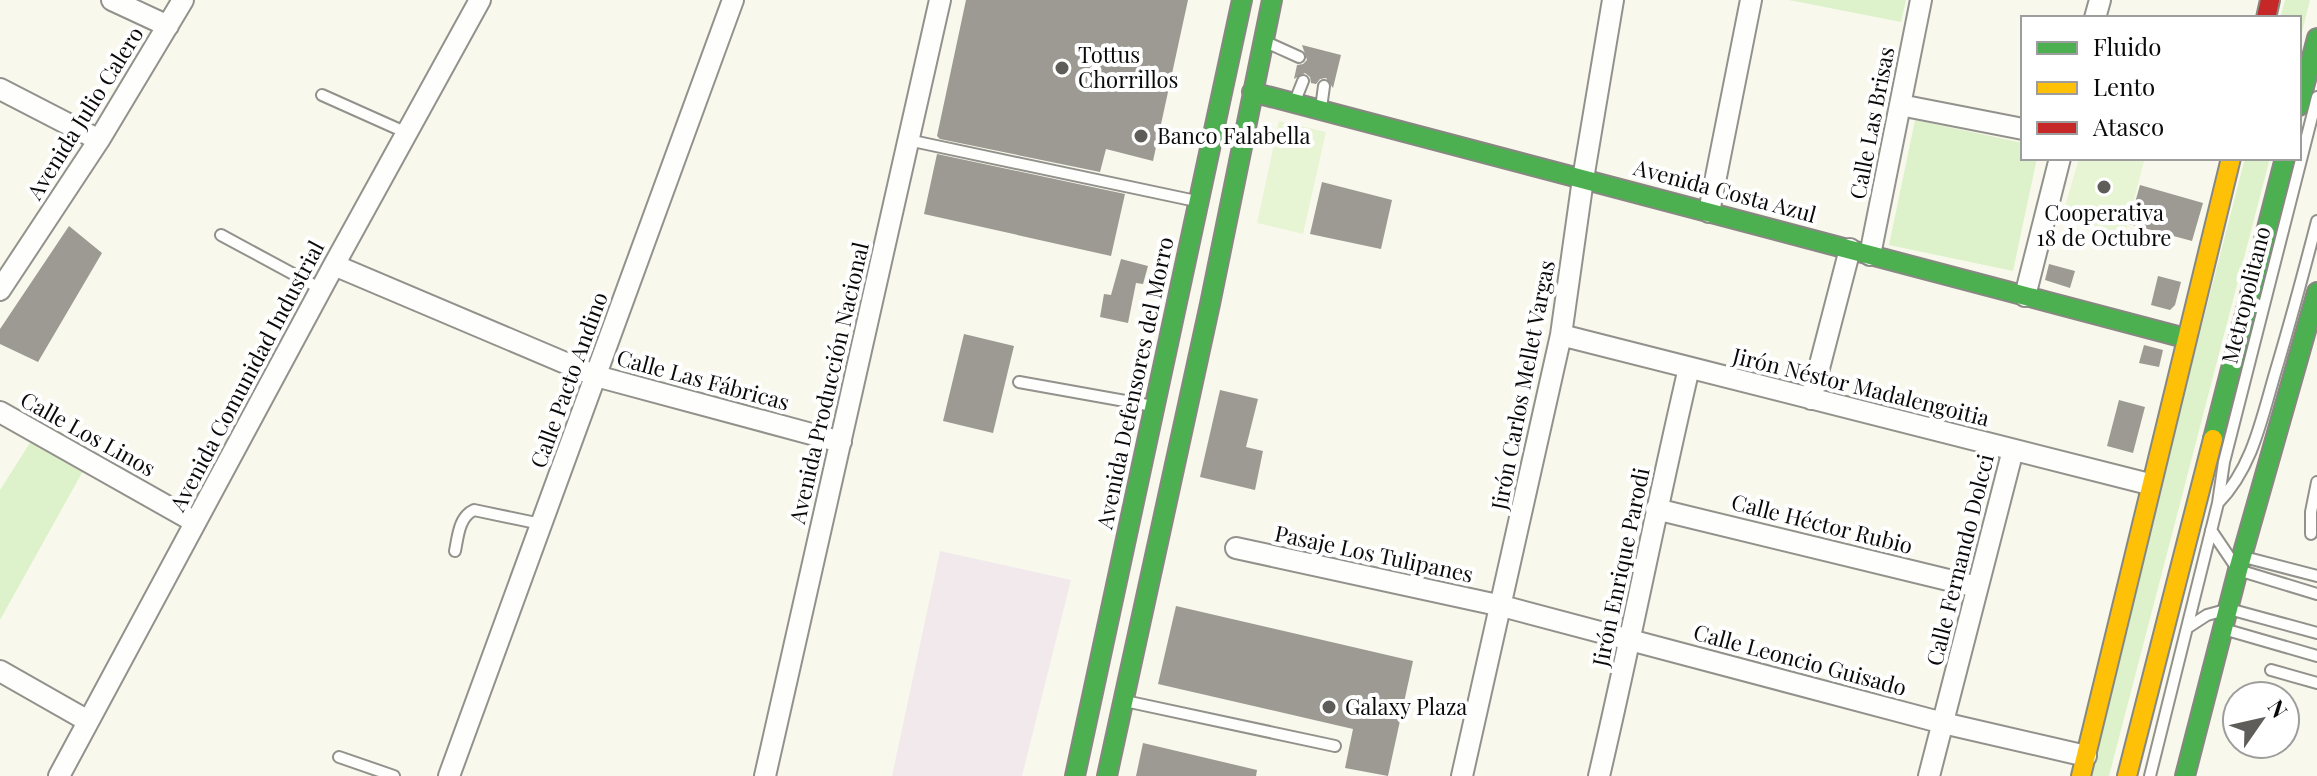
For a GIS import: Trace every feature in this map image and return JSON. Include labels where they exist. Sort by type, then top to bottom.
[{"type":"main road","name":"Avenida Defensores del Morro","points":[[1075,776],[1242,0]]},
{"type":"main road","points":[[1107,776],[1210,304],[1272,0]]},
{"type":"main road","points":[[2301,98],[2317,38]]},
{"type":"main road","name":"Avenida Costa Azul","points":[[1252,92],[2185,338]]},
{"type":"main road","points":[[2083,766],[2149,484],[2230,160]]},
{"type":"main road","points":[[2127,776],[2284,160]]},
{"type":"main road","points":[[2185,776],[2240,563],[2313,318],[2317,292]]},
{"type":"street","points":[[112,0],[168,26]]},
{"type":"street","name":"Avenida Julio Calero","points":[[0,290],[99,140],[183,0]]},
{"type":"street","name":"Avenida Comunidad Industrial","points":[[59,776],[480,0]]},
{"type":"street","name":"Calle Pacto Andino","points":[[449,776],[733,0]]},
{"type":"street","name":"Avenida Producción Nacional","points":[[765,776],[940,0]]},
{"type":"street","name":"Jirón Carlos Mellet Vargas","points":[[1462,776],[1561,335],[1613,0]]},
{"type":"street","points":[[1709,212],[1751,0]]},
{"type":"street","name":"Calle Las Brisas","points":[[1811,399],[1860,252],[1900,105],[1921,0]]},
{"type":"street","points":[[0,89],[99,140]]},
{"type":"street","points":[[1900,105],[2021,129]]},
{"type":"street","points":[[2025,296],[2059,160]]},
{"type":"street","name":"Calle Las Fábricas","points":[[334,265],[596,376],[841,442]]},
{"type":"street","name":"Jirón Néstor Madalengoitia","points":[[1561,335],[2149,484]]},
{"type":"street","name":"Jirón Enrique Parodi","points":[[1605,775],[1656,509],[1689,368]]},
{"type":"street","name":"Calle Los Linos","points":[[0,412],[195,522]]},
{"type":"street","name":"Calle Fernando Dolcci","points":[[1929,776],[2013,450]]},
{"type":"street","name":"Calle Héctor Rubio","points":[[1656,509],[1977,587]]},
{"type":"street","name":"Pasaje Los Tulipanes","points":[[1236,548],[1502,606]]},
{"type":"street","name":"Calle Leoncio Guisado","points":[[1502,606],[1943,723],[2083,766]]},
{"type":"street","points":[[0,671],[88,721]]},
{"type":"lane","points":[[1263,41],[1299,57]]},
{"type":"lane","points":[[1294,103],[1303,81]]},
{"type":"lane","points":[[1321,110],[1324,86]]},
{"type":"lane","points":[[322,95],[407,133]]},
{"type":"lane","name":"Metropolitano","points":[[2301,160],[2317,97]]},
{"type":"lane","points":[[908,140],[1199,201]]},
{"type":"lane","name":"Metropolitano","points":[[2150,776],[2218,503],[2224,462],[2301,160]]},
{"type":"lane","name":"Metropolitano","points":[[2218,503],[2235,486],[2250,456],[2300,290],[2317,221]]},
{"type":"lane","points":[[221,235],[321,289]]},
{"type":"lane","points":[[1019,382],[1154,406]]},
{"type":"lane","points":[[2311,534],[2311,512],[2317,482]]},
{"type":"lane","points":[[2198,491],[2211,531],[2240,563],[2317,594]]},
{"type":"lane","points":[[455,551],[462,520],[474,510],[541,524]]},
{"type":"lane","points":[[2240,563],[2317,576]]},
{"type":"lane","points":[[2156,659],[2189,626],[2207,615],[2229,609],[2317,633]]},
{"type":"lane","points":[[2224,629],[2317,656]]},
{"type":"lane","points":[[2271,670],[2317,683]]},
{"type":"lane","points":[[1124,700],[1335,746]]},
{"type":"lane","points":[[339,757],[394,776]]},
{"type":"shaded area","points":[[940,551],[1071,580],[1022,776],[892,776]]},
{"type":"green space","points":[[1789,0],[1906,0],[1901,22]]},
{"type":"green space","points":[[2285,0],[2310,0],[2301,36],[2301,16],[2281,16]]},
{"type":"green space","points":[[1915,120],[2021,143],[2021,160],[2037,160],[2013,271],[1889,245]]},
{"type":"green space","points":[[1279,121],[1326,132],[1303,234],[1257,223]]},
{"type":"green space","name":"Cooperativa 18 de Octubre","points":[[2078,160],[2144,160],[2125,234],[2062,217]]},
{"type":"green space","points":[[2244,160],[2269,160],[2109,776],[2086,776]]},
{"type":"green space","points":[[33,438],[83,471],[0,620],[0,490]]},
{"type":"building","name":"Tottus Chorrillos","points":[[966,0],[1188,0],[1153,161],[1106,149],[1100,172],[940,139],[937,136]]},
{"type":"building","points":[[1302,45],[1341,55],[1333,88],[1326,78],[1316,84],[1311,83],[1305,73],[1294,79],[1297,65],[1307,60]]},
{"type":"building","points":[[937,154],[1125,194],[1111,256],[924,214]]},
{"type":"building","points":[[1322,182],[1392,200],[1381,249],[1310,234]]},
{"type":"building","points":[[2140,185],[2203,203],[2192,241],[2129,224]]},
{"type":"building","points":[[69,226],[102,253],[38,362],[0,344],[0,329]]},
{"type":"building","points":[[1121,259],[1148,266],[1143,284],[1136,283],[1128,323],[1100,317],[1104,294],[1111,295]]},
{"type":"building","points":[[2049,264],[2075,271],[2070,288],[2045,280]]},
{"type":"building","points":[[2158,276],[2181,282],[2175,305],[2170,310],[2151,305]]},
{"type":"building","points":[[964,334],[1014,346],[993,433],[943,421]]},
{"type":"building","points":[[2144,345],[2163,350],[2159,367],[2139,363]]},
{"type":"building","points":[[1220,390],[1258,399],[1246,447],[1263,451],[1255,490],[1200,477]]},
{"type":"building","points":[[2119,400],[2145,407],[2133,453],[2107,446]]},
{"type":"building","name":"Galaxy Plaza","points":[[1176,606],[1413,661],[1388,776],[1345,768],[1353,729],[1158,684]]},
{"type":"building","points":[[1143,743],[1257,770],[1256,776],[1136,776]]},
{"type":"traffic: fast","points":[[1075,776],[1242,0]]},
{"type":"traffic: fast","points":[[1107,776],[1210,304],[1272,0]]},
{"type":"traffic: fast","points":[[2301,98],[2317,38]]},
{"type":"traffic: fast","points":[[1252,92],[2185,338]]},
{"type":"traffic: fast","points":[[2213,439],[2284,160]]},
{"type":"traffic: fast","points":[[2185,776],[2238,570],[2317,292]]},
{"type":"traffic: slow","points":[[2081,776],[2231,160]]},
{"type":"traffic: slow","points":[[2127,776],[2213,439]]},
{"type":"traffic: jam","points":[[2266,16],[2270,0]]},
{"type":"place","name":"Tottus Chorrillos","points":[[1062,68]]},
{"type":"place","name":"Banco Falabella","points":[[1141,136]]},
{"type":"place","name":"Cooperativa 18 de Octubre","points":[[2104,187]]},
{"type":"place","name":"Galaxy Plaza","points":[[1329,707]]}]
